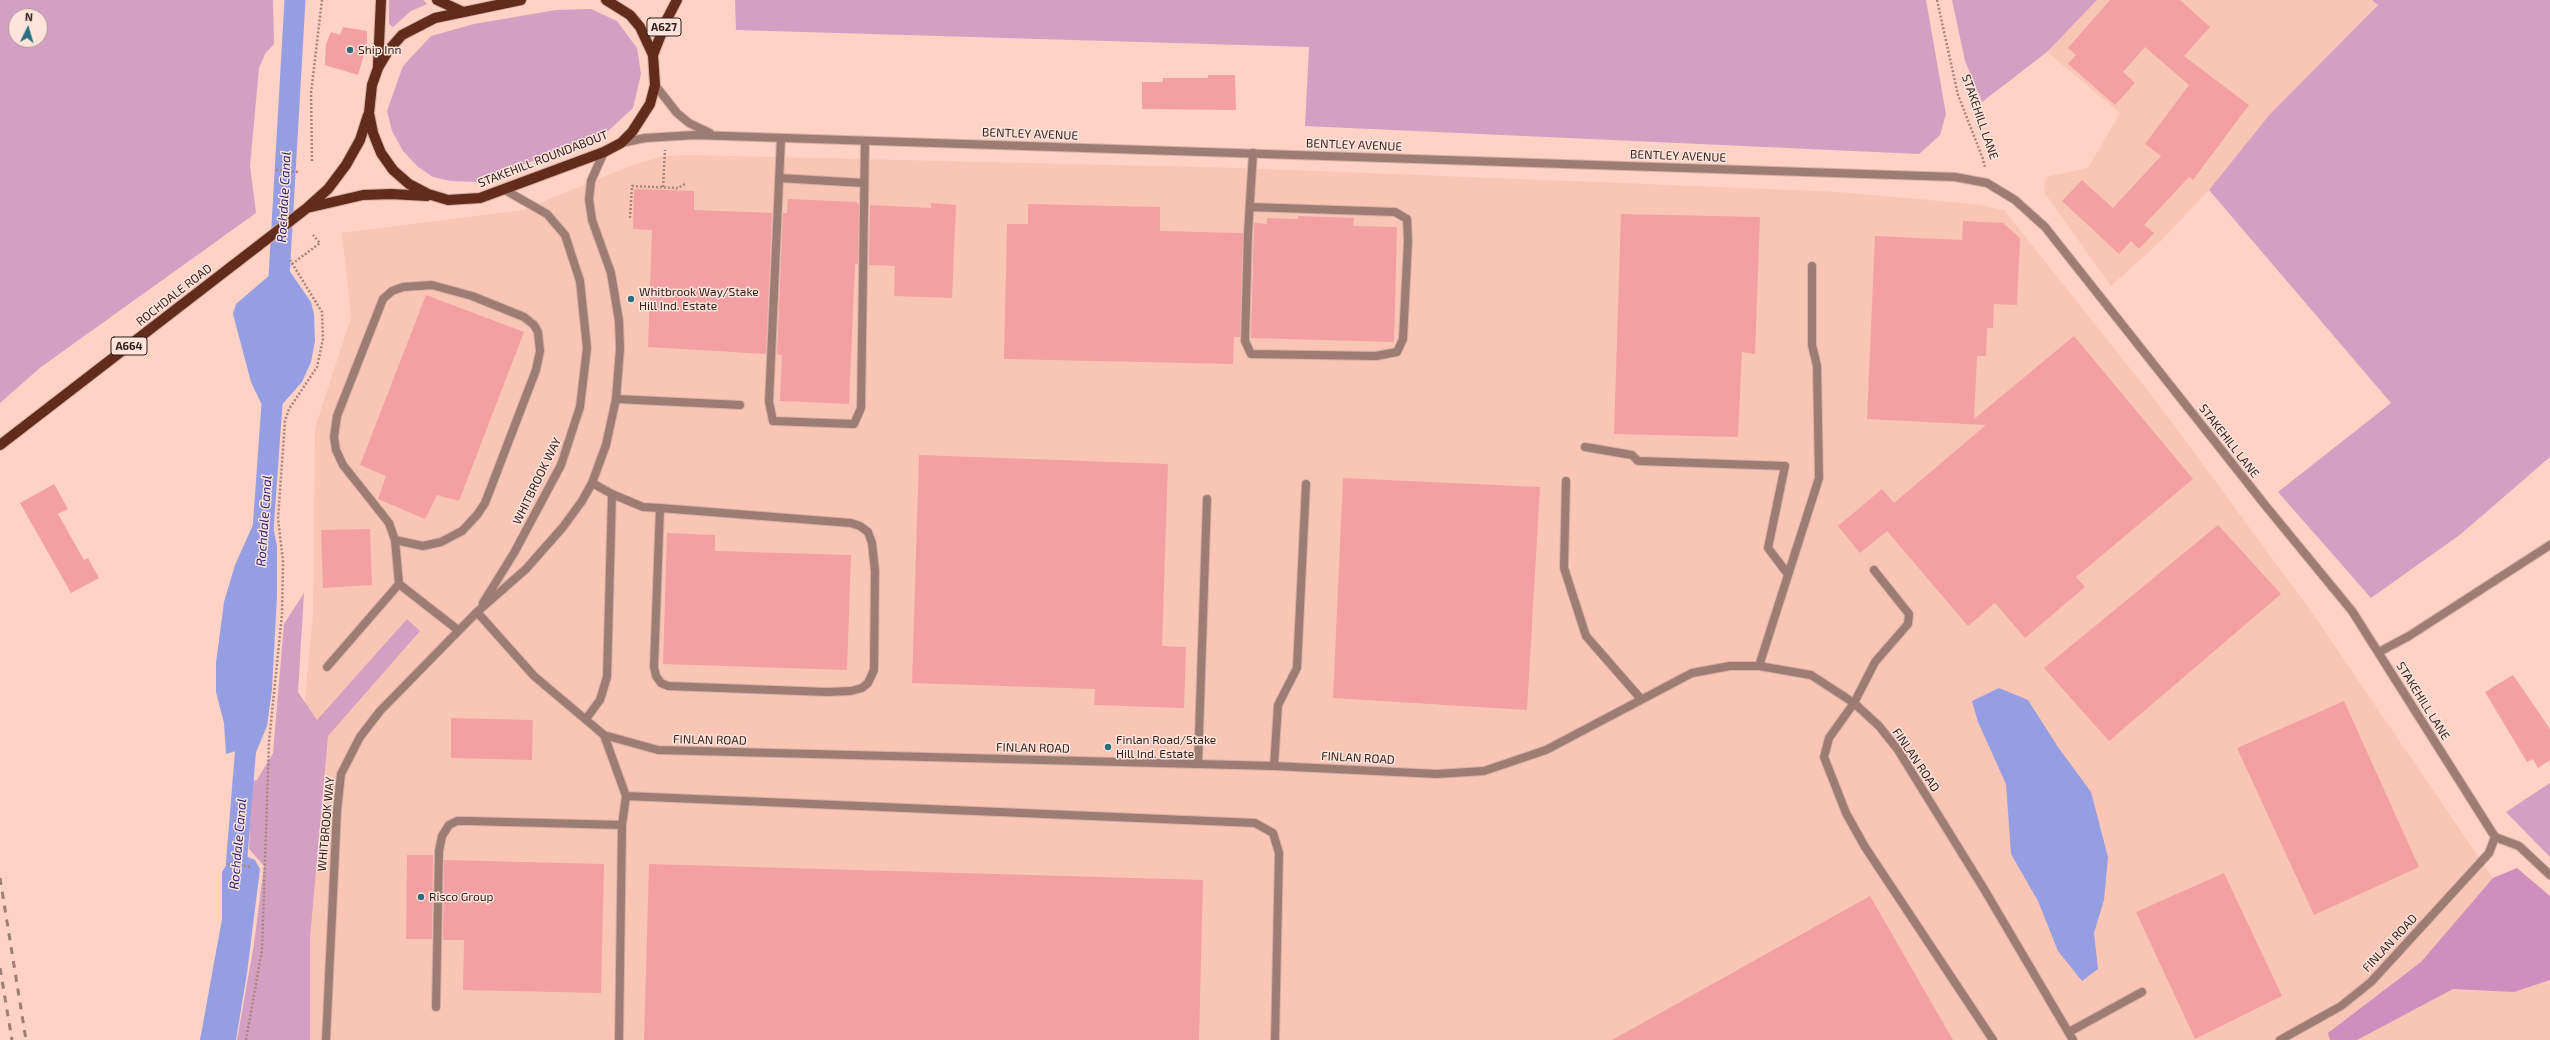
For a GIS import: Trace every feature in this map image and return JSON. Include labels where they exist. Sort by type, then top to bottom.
[{"type":"main road","points":[[378,68],[381,0]]},
{"type":"main road","points":[[437,0],[461,11]]},
{"type":"main road","name":"STAKEHILL ROUNDABOUT","points":[[521,0],[461,11],[416,26],[402,35],[388,51],[378,68],[372,85],[369,113],[373,133],[381,153],[393,170],[428,194],[448,200],[480,198],[604,152],[621,143],[642,119],[650,104],[655,84],[653,55],[640,27],[630,15],[606,0]]},
{"type":"main road","name":"A627","points":[[653,55],[667,19],[677,0]]},
{"type":"main road","name":"ROCHDALE ROAD","points":[[0,445],[307,208],[328,188],[346,165],[360,140],[369,113]]},
{"type":"main road","name":"ROCHDALE ROAD","points":[[307,208],[362,195],[420,195],[448,200]]},
{"type":"street","points":[[655,84],[670,107],[689,123],[720,136]]},
{"type":"street","name":"BENTLEY AVENUE","points":[[621,143],[670,136],[720,136],[1955,177],[1987,183]]},
{"type":"street","points":[[781,138],[769,402],[773,421],[854,424],[861,408],[865,141]]},
{"type":"street","name":"WHITBROOK WAY","points":[[326,1040],[336,811],[341,774],[360,737],[380,711],[458,630],[526,569],[546,547],[582,501],[592,483],[606,445],[616,399],[620,349],[616,296],[603,247],[592,220],[589,203],[591,181],[604,152]]},
{"type":"street","points":[[1250,207],[1395,212],[1407,219],[1408,240],[1403,339],[1397,352],[1376,356],[1251,354],[1245,341],[1250,207],[1253,153]]},
{"type":"street","points":[[779,178],[864,183]]},
{"type":"street","name":"STAKEHILL LANE","points":[[1987,183],[2015,200],[2045,227],[2265,506],[2352,611],[2495,837]]},
{"type":"street","name":"WHITBROOK WAY","points":[[477,612],[514,553],[561,465],[578,414],[585,378],[587,348],[580,281],[565,235],[547,214],[505,190]]},
{"type":"street","points":[[1758,666],[1819,478],[1817,366],[1812,345],[1812,266]]},
{"type":"street","points":[[327,667],[399,584],[395,540],[389,523],[343,464],[336,450],[334,437],[337,416],[383,299],[392,291],[403,288],[432,285],[472,296],[524,317],[534,325],[538,332],[540,352],[536,370],[485,503],[478,515],[462,531],[441,542],[423,546],[395,540]]},
{"type":"street","points":[[616,399],[740,405]]},
{"type":"street","points":[[1585,447],[1632,455],[1638,461],[1785,466],[1768,548],[1787,573]]},
{"type":"street","points":[[1566,481],[1564,568],[1586,636],[1641,699]]},
{"type":"street","points":[[592,483],[612,494],[643,507],[660,508],[851,523],[868,532],[872,543],[875,571],[874,670],[868,683],[862,688],[851,691],[827,692],[668,686],[661,683],[656,676],[654,667],[660,508]]},
{"type":"street","points":[[1274,766],[1278,705],[1297,668],[1306,484]]},
{"type":"street","points":[[586,719],[600,700],[607,677],[612,494]]},
{"type":"street","points":[[1198,764],[1207,499]]},
{"type":"street","points":[[2378,652],[2409,636],[2550,545]]},
{"type":"street","points":[[1874,570],[1908,614],[1908,624],[1875,662],[1854,703],[1829,738],[1824,757],[1829,774],[1846,813],[1865,847],[1993,1040]]},
{"type":"street","points":[[399,584],[458,630]]},
{"type":"street","name":"FINLAN ROAD","points":[[477,612],[534,676],[604,735],[658,750],[1274,766],[1437,774],[1484,771],[1546,750],[1692,673],[1730,666],[1758,666],[1811,675],[1854,703],[1879,726],[1898,750],[1984,890],[2073,1040]]},
{"type":"street","points":[[604,735],[626,796],[622,825],[619,1040]]},
{"type":"street","points":[[626,796],[1255,823],[1273,833],[1279,853],[1275,1040]]},
{"type":"street","points":[[436,1007],[439,851],[442,836],[449,825],[457,821],[622,825]]},
{"type":"street","points":[[2495,837],[2519,846],[2550,875]]},
{"type":"street","name":"FINLAN ROAD","points":[[2280,1040],[2340,1006],[2371,982],[2489,853],[2495,837]]},
{"type":"street","points":[[2069,1032],[2142,992]]},
{"type":"path","points":[[312,162],[311,93],[322,0]]},
{"type":"path","name":"STAKEHILL LANE","points":[[1937,0],[1958,95],[1983,159],[1987,183]]},
{"type":"path","points":[[663,187],[665,150]]},
{"type":"path","points":[[276,170],[298,172]]},
{"type":"path","points":[[630,218],[632,186],[678,188],[686,184]]},
{"type":"path","points":[[292,264],[320,243],[313,235]]},
{"type":"path","points":[[246,1040],[262,950],[269,742],[282,614],[283,561],[278,519],[284,421],[289,409],[316,367],[323,339],[322,312],[290,260]]},
{"type":"path","points":[[228,864],[252,867]]},
{"type":"shaded area","points":[[0,0],[273,0],[274,44],[265,54],[259,68],[250,166],[256,213],[41,367],[0,403]]},
{"type":"shaded area","points":[[389,0],[423,0],[427,4],[411,11],[393,27],[389,24]]},
{"type":"shaded area","points":[[735,0],[1926,0],[1946,114],[1940,135],[1919,154],[1305,126],[1309,47],[736,30]]},
{"type":"shaded area","points":[[1952,0],[2097,0],[2047,52],[1982,102],[1965,61]]},
{"type":"shaded area","points":[[2097,0],[2372,0],[2378,4],[2270,114],[2209,190],[2161,241],[2111,286],[2044,192],[2046,177],[2088,168],[2120,113],[2047,52]]},
{"type":"shaded area","points":[[2372,0],[2550,0],[2550,457],[2461,534],[2371,598],[2278,492],[2391,403],[2209,190],[2270,114],[2378,5]]},
{"type":"shaded area","points":[[591,9],[617,21],[637,48],[641,74],[633,108],[607,132],[479,182],[450,181],[433,177],[418,167],[403,151],[392,131],[387,111],[403,66],[431,36],[474,24],[556,10]]},
{"type":"shaded area","points":[[690,155],[1240,168],[1838,192],[1974,204],[2004,210],[2160,406],[2313,614],[2550,962],[2550,1040],[272,1040],[313,615],[315,428],[351,318],[342,233],[523,210],[635,164],[663,156]]},
{"type":"shaded area","points":[[304,593],[298,692],[317,720],[407,619],[420,631],[328,736],[310,938],[310,1040],[237,1040],[254,944],[264,866],[249,849],[252,781],[257,780],[273,753],[284,624]]},
{"type":"shaded area","points":[[2550,783],[2550,857],[2506,812]]},
{"type":"shaded area","points":[[2517,868],[2550,896],[2550,980],[2514,992],[2453,989],[2357,1040],[2330,1040],[2328,1033],[2421,962],[2493,878]]},
{"type":"water","points":[[284,263],[311,302],[314,314],[315,341],[311,362],[302,382],[279,408],[277,419],[264,418],[263,407],[251,382],[233,314],[236,304]]},
{"type":"water","points":[[257,516],[271,517],[277,546],[277,596],[272,689],[267,726],[254,757],[252,774],[237,773],[238,756],[236,751],[226,754],[224,723],[216,692],[216,663],[224,602],[235,565]]},
{"type":"water","points":[[1999,688],[2028,700],[2058,747],[2091,792],[2108,857],[2104,900],[2094,933],[2098,969],[2082,981],[2058,951],[2038,901],[2011,854],[2006,784],[1978,722],[1972,701]]},
{"type":"water","points":[[235,852],[255,860],[260,869],[247,973],[236,1040],[200,1040],[222,919],[222,872]]},
{"type":"building","points":[[2110,0],[2180,0],[2210,27],[2184,56],[2249,105],[2193,180],[2189,177],[2144,225],[2154,233],[2139,249],[2131,241],[2119,254],[2062,201],[2082,180],[2113,208],[2161,156],[2145,144],[2189,85],[2145,47],[2123,72],[2135,83],[2115,105],[2068,64],[2076,55],[2068,48]]},
{"type":"building","name":"Ship Inn","points":[[343,27],[367,31],[367,44],[358,75],[325,65],[326,44],[331,32],[340,35]]},
{"type":"building","points":[[1208,75],[1235,75],[1236,110],[1142,109],[1142,82],[1163,82],[1163,78],[1208,78]]},
{"type":"building","points":[[634,189],[694,191],[694,210],[772,213],[766,354],[648,347],[652,230],[633,229]]},
{"type":"building","points":[[788,199],[857,202],[859,205],[858,264],[855,264],[849,404],[780,401],[782,355],[777,354],[783,213],[787,213]]},
{"type":"building","points":[[931,203],[956,205],[952,298],[894,296],[895,266],[869,265],[870,205],[931,208]]},
{"type":"building","points":[[1028,204],[1160,207],[1160,231],[1243,233],[1240,337],[1234,337],[1233,364],[1004,359],[1007,224],[1028,224]]},
{"type":"building","points":[[1621,214],[1760,217],[1755,354],[1742,352],[1738,437],[1614,434]]},
{"type":"building","points":[[1298,216],[1354,218],[1353,226],[1397,227],[1394,342],[1251,338],[1254,223],[1267,224],[1267,218],[1298,219]]},
{"type":"building","points":[[1963,221],[2003,223],[2020,238],[2017,305],[1994,304],[1993,328],[1987,328],[1986,356],[1977,356],[1974,419],[2074,336],[2193,479],[2076,577],[2085,587],[2025,638],[1995,603],[1968,626],[1887,531],[1860,553],[1838,526],[1882,489],[1894,503],[1986,425],[1867,419],[1875,236],[1962,240]]},
{"type":"building","points":[[426,295],[524,332],[459,501],[437,495],[425,519],[378,499],[386,476],[360,465]]},
{"type":"building","points":[[919,455],[1168,464],[1162,646],[1186,647],[1184,708],[1094,705],[1095,689],[912,683]]},
{"type":"building","points":[[1343,478],[1540,487],[1527,710],[1333,698]]},
{"type":"building","points":[[54,484],[68,509],[58,514],[84,560],[88,558],[99,578],[71,593],[20,503]]},
{"type":"building","points":[[2218,525],[2281,594],[2109,741],[2044,668]]},
{"type":"building","points":[[370,529],[372,585],[323,588],[321,530]]},
{"type":"building","points":[[667,533],[715,535],[715,551],[851,555],[847,670],[663,664]]},
{"type":"building","points":[[2513,675],[2550,729],[2550,760],[2538,768],[2533,759],[2527,762],[2485,692]]},
{"type":"building","points":[[2344,701],[2419,867],[2314,915],[2237,748]]},
{"type":"building","points":[[451,718],[533,720],[532,760],[451,758]]},
{"type":"building","name":"Risco Group","points":[[407,855],[433,855],[432,939],[406,939]]},
{"type":"building","points":[[444,860],[604,864],[601,993],[463,990],[464,940],[443,940]]},
{"type":"building","points":[[649,864],[1203,880],[1199,1040],[644,1040]]},
{"type":"building","points":[[2224,873],[2282,996],[2195,1039],[2136,912]]},
{"type":"building","points":[[1870,896],[1953,1040],[1612,1040]]},
{"type":"waterway","name":"Rochdale Canal","points":[[278,295],[295,0]]},
{"type":"waterway","name":"Rochdale Canal","points":[[262,544],[273,390]]},
{"type":"waterway","name":"Rochdale Canal","points":[[235,881],[246,745]]},
{"type":"railway","points":[[0,878],[26,1040]]},
{"type":"railway","points":[[0,968],[12,1040]]},
{"type":"place","name":"Ship Inn","points":[[350,50]]},
{"type":"place","name":"Whitbrook Way/Stake Hill Ind. Estate","points":[[631,299]]},
{"type":"place","name":"Finlan Road/Stake Hill Ind. Estate","points":[[1108,747]]},
{"type":"place","name":"Risco Group","points":[[421,897]]}]
